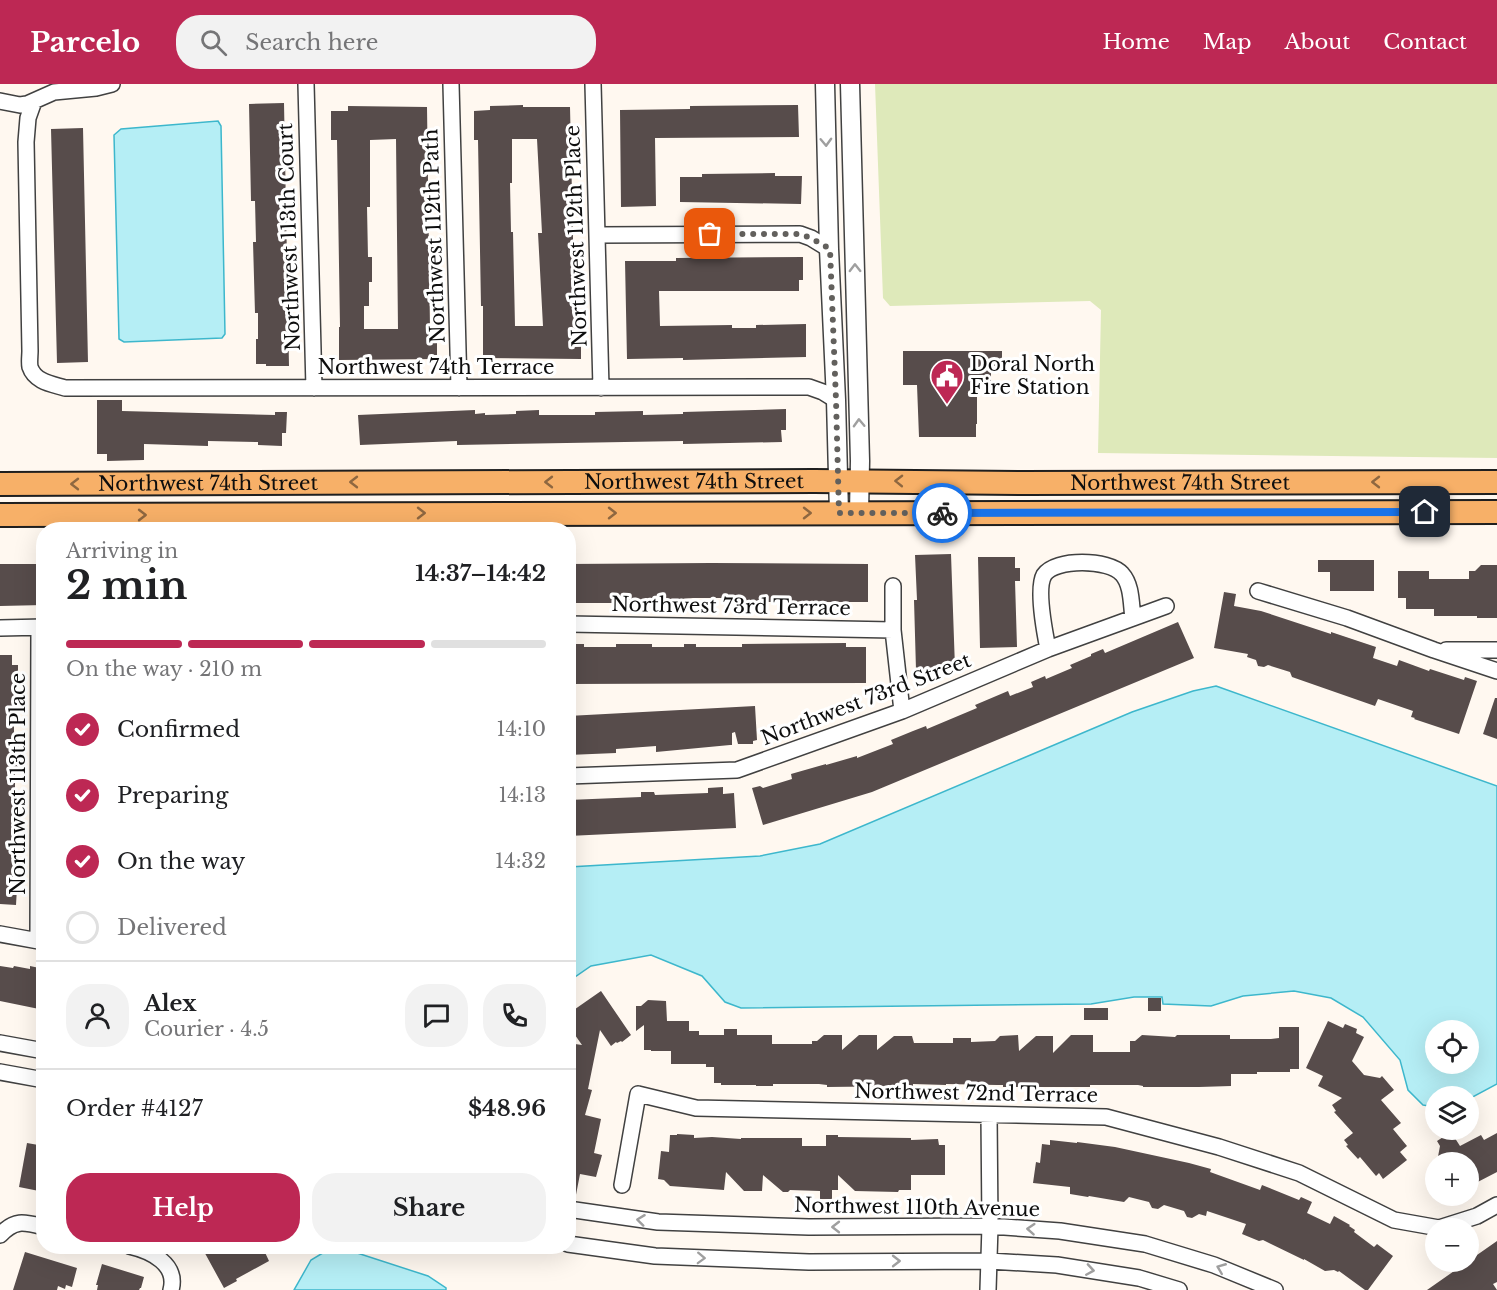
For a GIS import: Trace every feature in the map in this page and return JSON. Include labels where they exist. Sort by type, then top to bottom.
[{"type":"main road","name":"Northwest 74th Street","points":[[0,484],[849,481],[1497,482]]},
{"type":"main road","name":"Northwest 74th Street","points":[[0,515],[1497,512]]},
{"type":"street","points":[[0,101],[20,105],[39,94],[112,84]]},
{"type":"street","name":"Northwest 113th Court","points":[[306,84],[314,388]]},
{"type":"street","name":"Northwest 112th Path","points":[[451,84],[459,388]]},
{"type":"street","name":"Northwest 112th Place","points":[[592,84],[601,388]]},
{"type":"street","points":[[825,84],[836,400],[849,481]]},
{"type":"street","points":[[849,513],[850,84]]},
{"type":"street","name":"Northwest 74th Terrace","points":[[39,94],[28,118],[26,142],[30,367],[36,376],[46,382],[65,388],[806,387],[816,389],[836,400]]},
{"type":"street","points":[[597,234],[800,234],[830,249]]},
{"type":"street","points":[[1048,649],[1043,620],[1042,585],[1045,574],[1058,566],[1087,562],[1102,564],[1120,571],[1130,591],[1132,618]]},
{"type":"street","points":[[893,586],[893,630],[902,711]]},
{"type":"street","points":[[1258,591],[1347,618],[1497,671]]},
{"type":"street","name":"Northwest 73rd Street","points":[[576,776],[737,770],[902,711],[1048,649],[1166,606]]},
{"type":"street","name":"Northwest 73rd Terrace","points":[[576,624],[893,630]]},
{"type":"street","points":[[0,627],[36,627]]},
{"type":"street","points":[[1434,650],[1497,650]]},
{"type":"street","points":[[0,934],[36,940]]},
{"type":"street","points":[[0,1043],[36,1050]]},
{"type":"street","points":[[20,1075],[26,1048]]},
{"type":"street","points":[[0,1072],[36,1078]]},
{"type":"street","name":"Northwest 72nd Terrace","points":[[622,1185],[638,1094],[696,1108],[1106,1117],[1219,1147],[1299,1173],[1394,1220],[1425,1226]]},
{"type":"street","points":[[988,1290],[989,1115]]},
{"type":"street","name":"Northwest 72nd Terrace","points":[[1467,1218],[1497,1205]]},
{"type":"street","name":"Northwest 110th Avenue","points":[[576,1211],[658,1222],[809,1227],[990,1226],[1060,1231],[1145,1244],[1214,1264],[1275,1290]]},
{"type":"street","points":[[4,1231],[24,1222],[36,1225]]},
{"type":"street","points":[[576,1245],[655,1256],[797,1261],[989,1261],[1068,1267],[1138,1278],[1179,1290]]},
{"type":"street","points":[[149,1254],[168,1266],[173,1282],[171,1290]]},
{"type":"green space","points":[[875,84],[1497,84],[1497,458],[1098,453],[1101,310],[1090,301],[890,306],[883,298]]},
{"type":"water","points":[[218,121],[221,126],[225,334],[222,338],[124,342],[119,339],[114,135],[121,129]]},
{"type":"water","points":[[1216,686],[1497,786],[1497,1084],[1479,1094],[1479,1086],[1425,1086],[1425,1105],[1423,1105],[1408,1090],[1400,1060],[1363,1017],[1331,998],[1294,991],[1243,996],[1211,1006],[1163,1004],[1162,997],[1134,997],[1091,1004],[741,1008],[725,1002],[702,976],[651,955],[591,966],[576,976],[576,867],[760,856],[820,844],[1132,712],[1193,691]]},
{"type":"water","points":[[321,1254],[360,1254],[428,1276],[446,1290],[294,1290],[311,1260]]},
{"type":"building","points":[[284,103],[289,366],[266,366],[266,364],[256,364],[258,313],[255,313],[253,242],[256,242],[255,201],[251,201],[249,104]]},
{"type":"building","points":[[798,105],[799,137],[655,138],[656,206],[621,207],[620,110],[690,109],[690,106]]},
{"type":"building","points":[[348,106],[427,107],[430,329],[437,329],[437,359],[339,360],[337,140],[331,140],[331,111],[348,111]],"holes":[[[396,139],[398,329],[364,329],[364,306],[369,306],[369,282],[372,282],[372,257],[368,257],[367,207],[370,207],[370,140]]]},
{"type":"building","points":[[490,106],[570,107],[575,326],[581,326],[581,359],[483,358],[478,140],[474,140],[474,111],[490,110]],"holes":[[[512,139],[537,139],[542,233],[538,233],[543,326],[515,326],[510,183],[512,183]]]},
{"type":"building","points":[[83,128],[88,362],[57,363],[51,129]]},
{"type":"building","points":[[775,173],[775,176],[802,176],[801,204],[680,202],[680,177],[702,177],[702,174]]},
{"type":"building","points":[[803,257],[803,280],[799,280],[799,291],[659,291],[660,326],[732,325],[732,328],[756,328],[756,325],[806,324],[806,357],[627,359],[625,261],[676,261],[676,258]]},
{"type":"building","name":"Doral North Fire Station","points":[[903,351],[1002,351],[1002,366],[991,366],[991,386],[977,386],[976,437],[919,437],[917,385],[903,385]]},
{"type":"building","points":[[97,400],[122,400],[122,411],[275,415],[275,412],[287,412],[286,433],[282,433],[282,446],[258,445],[258,442],[208,441],[208,446],[144,444],[144,460],[107,461],[107,454],[97,454]]},
{"type":"building","points":[[786,409],[786,430],[781,430],[782,442],[683,444],[683,441],[457,445],[457,441],[360,445],[358,415],[475,410],[475,414],[485,413],[485,415],[516,414],[516,411],[539,410],[539,415],[595,415],[595,412],[643,411],[643,415]]},
{"type":"building","points":[[951,554],[955,668],[916,670],[915,555]]},
{"type":"building","points":[[978,557],[1015,557],[1015,568],[1020,568],[1020,581],[1015,581],[1017,647],[980,648]]},
{"type":"building","points":[[1318,560],[1374,560],[1374,591],[1330,591],[1330,572],[1318,572]]},
{"type":"building","points":[[0,564],[36,564],[36,605],[0,606]]},
{"type":"building","points":[[576,564],[868,564],[868,602],[722,602],[722,598],[693,598],[681,599],[681,604],[576,603]]},
{"type":"building","points":[[1481,565],[1497,565],[1497,618],[1434,616],[1434,609],[1406,609],[1406,598],[1398,598],[1398,571],[1429,571],[1429,579],[1469,579],[1469,571],[1475,571]]},
{"type":"building","points":[[1224,592],[1236,594],[1234,606],[1261,611],[1376,647],[1373,658],[1397,666],[1399,660],[1429,671],[1430,669],[1464,680],[1465,677],[1477,681],[1459,734],[1414,719],[1411,717],[1413,711],[1378,699],[1375,706],[1292,677],[1290,672],[1268,665],[1258,666],[1256,660],[1247,657],[1248,654],[1214,648]]},
{"type":"building","points":[[1178,622],[1194,658],[872,792],[763,825],[752,788],[760,786],[763,788],[792,779],[791,774],[857,756],[857,758],[893,744],[891,740],[926,726],[927,729],[977,708],[975,705],[1008,691],[1010,696],[1033,687],[1031,682],[1045,676],[1046,679],[1072,668],[1070,665],[1091,654],[1103,649],[1105,653]]},
{"type":"building","points":[[846,643],[846,647],[866,647],[866,683],[576,684],[576,644],[584,644],[584,647],[652,644],[652,647],[684,647],[684,644],[696,644],[696,647],[742,647],[742,644]]},
{"type":"building","points":[[0,655],[12,655],[12,665],[18,665],[18,677],[14,677],[14,734],[19,734],[18,767],[15,767],[15,805],[20,805],[16,905],[0,904]]},
{"type":"building","points":[[1495,698],[1497,698],[1497,739],[1483,734]]},
{"type":"building","points":[[755,706],[757,740],[753,741],[753,744],[738,744],[735,732],[732,733],[732,745],[656,752],[656,746],[616,749],[616,753],[576,755],[576,716]]},
{"type":"building","points":[[723,787],[723,794],[734,793],[736,828],[576,836],[576,800],[641,797],[641,792],[654,792],[655,795],[708,793],[708,788]]},
{"type":"building","points":[[0,966],[30,969],[30,966],[36,967],[36,1008],[0,1001]]},
{"type":"building","points":[[601,991],[631,1035],[611,1046],[600,1030],[588,1089],[592,1090],[585,1115],[601,1119],[594,1153],[602,1155],[596,1177],[580,1174],[576,1195],[576,1044],[582,1045],[576,1036],[576,1008]]},
{"type":"building","points":[[1148,998],[1161,998],[1161,1011],[1148,1011]]},
{"type":"building","points":[[648,1000],[666,1001],[667,1021],[689,1021],[689,1031],[699,1031],[699,1035],[724,1035],[724,1029],[737,1029],[737,1035],[772,1035],[772,1044],[812,1044],[812,1041],[817,1041],[824,1035],[842,1035],[842,1050],[859,1035],[877,1035],[877,1050],[894,1036],[912,1036],[914,1043],[953,1043],[953,1038],[971,1038],[971,1042],[995,1041],[1000,1036],[1018,1035],[1019,1051],[1036,1036],[1053,1036],[1053,1053],[1071,1035],[1093,1035],[1093,1052],[1130,1052],[1130,1041],[1135,1041],[1142,1035],[1175,1037],[1177,1035],[1230,1035],[1230,1039],[1271,1039],[1279,1038],[1279,1027],[1299,1027],[1299,1069],[1290,1069],[1290,1072],[1231,1074],[1231,1086],[1199,1087],[1090,1085],[1090,1087],[1003,1087],[1003,1085],[946,1084],[827,1087],[827,1085],[819,1084],[721,1085],[721,1083],[714,1083],[714,1067],[706,1067],[706,1064],[671,1064],[671,1051],[644,1050],[644,1025],[636,1031],[636,1006],[641,1006]]},
{"type":"building","points":[[1084,1008],[1108,1008],[1108,1020],[1084,1020]]},
{"type":"building","points":[[1328,1021],[1343,1028],[1345,1024],[1357,1029],[1356,1033],[1364,1037],[1352,1061],[1364,1075],[1380,1078],[1382,1076],[1394,1090],[1381,1100],[1401,1123],[1393,1129],[1407,1146],[1400,1152],[1407,1160],[1383,1179],[1379,1173],[1376,1176],[1360,1157],[1358,1159],[1346,1146],[1348,1145],[1344,1140],[1353,1133],[1334,1112],[1336,1111],[1332,1105],[1342,1098],[1318,1086],[1323,1076],[1306,1068]]},
{"type":"building","points":[[1497,1133],[1497,1172],[1479,1181],[1479,1152],[1439,1152],[1440,1146],[1437,1141],[1456,1140],[1460,1146],[1471,1140],[1479,1140],[1481,1135],[1484,1140]]},
{"type":"building","points":[[670,1135],[694,1135],[694,1138],[802,1138],[802,1146],[826,1146],[826,1135],[911,1138],[911,1140],[938,1139],[939,1145],[945,1145],[945,1175],[911,1175],[911,1190],[899,1190],[898,1192],[855,1191],[838,1175],[838,1190],[832,1190],[832,1199],[820,1199],[820,1191],[790,1190],[783,1192],[763,1175],[762,1191],[744,1191],[726,1172],[724,1190],[670,1186],[664,1180],[658,1179],[661,1151],[669,1152]]},
{"type":"building","points":[[1050,1140],[1115,1147],[1189,1163],[1211,1169],[1210,1172],[1260,1190],[1262,1185],[1299,1200],[1301,1197],[1312,1202],[1307,1213],[1330,1224],[1334,1216],[1350,1225],[1355,1230],[1354,1232],[1374,1247],[1377,1244],[1393,1256],[1368,1290],[1365,1290],[1339,1271],[1325,1271],[1263,1240],[1259,1241],[1242,1234],[1246,1224],[1207,1211],[1206,1216],[1199,1214],[1192,1218],[1187,1217],[1184,1211],[1164,1205],[1158,1209],[1152,1208],[1149,1202],[1129,1197],[1124,1202],[1088,1197],[1070,1194],[1070,1187],[1033,1183],[1036,1162],[1040,1163],[1042,1144],[1050,1145]]},
{"type":"building","points":[[27,1143],[36,1145],[36,1190],[19,1187]]},
{"type":"building","points":[[1497,1241],[1497,1282],[1493,1284],[1497,1290],[1427,1290],[1453,1272],[1479,1272],[1479,1254]]},
{"type":"building","points":[[25,1252],[77,1268],[72,1287],[66,1285],[65,1289],[58,1286],[57,1290],[13,1290]]},
{"type":"building","points":[[205,1254],[266,1254],[269,1261],[224,1288]]},
{"type":"building","points":[[102,1264],[144,1277],[141,1288],[139,1290],[97,1290],[98,1285],[96,1285]]},
{"type":"way so far","points":[[710,234],[804,234],[830,249],[839,513],[942,513]]},
{"type":"place","name":"Doral North Fire Station","points":[[947,405]]},
{"type":"route","points":[[942,513],[1425,512]]}]
